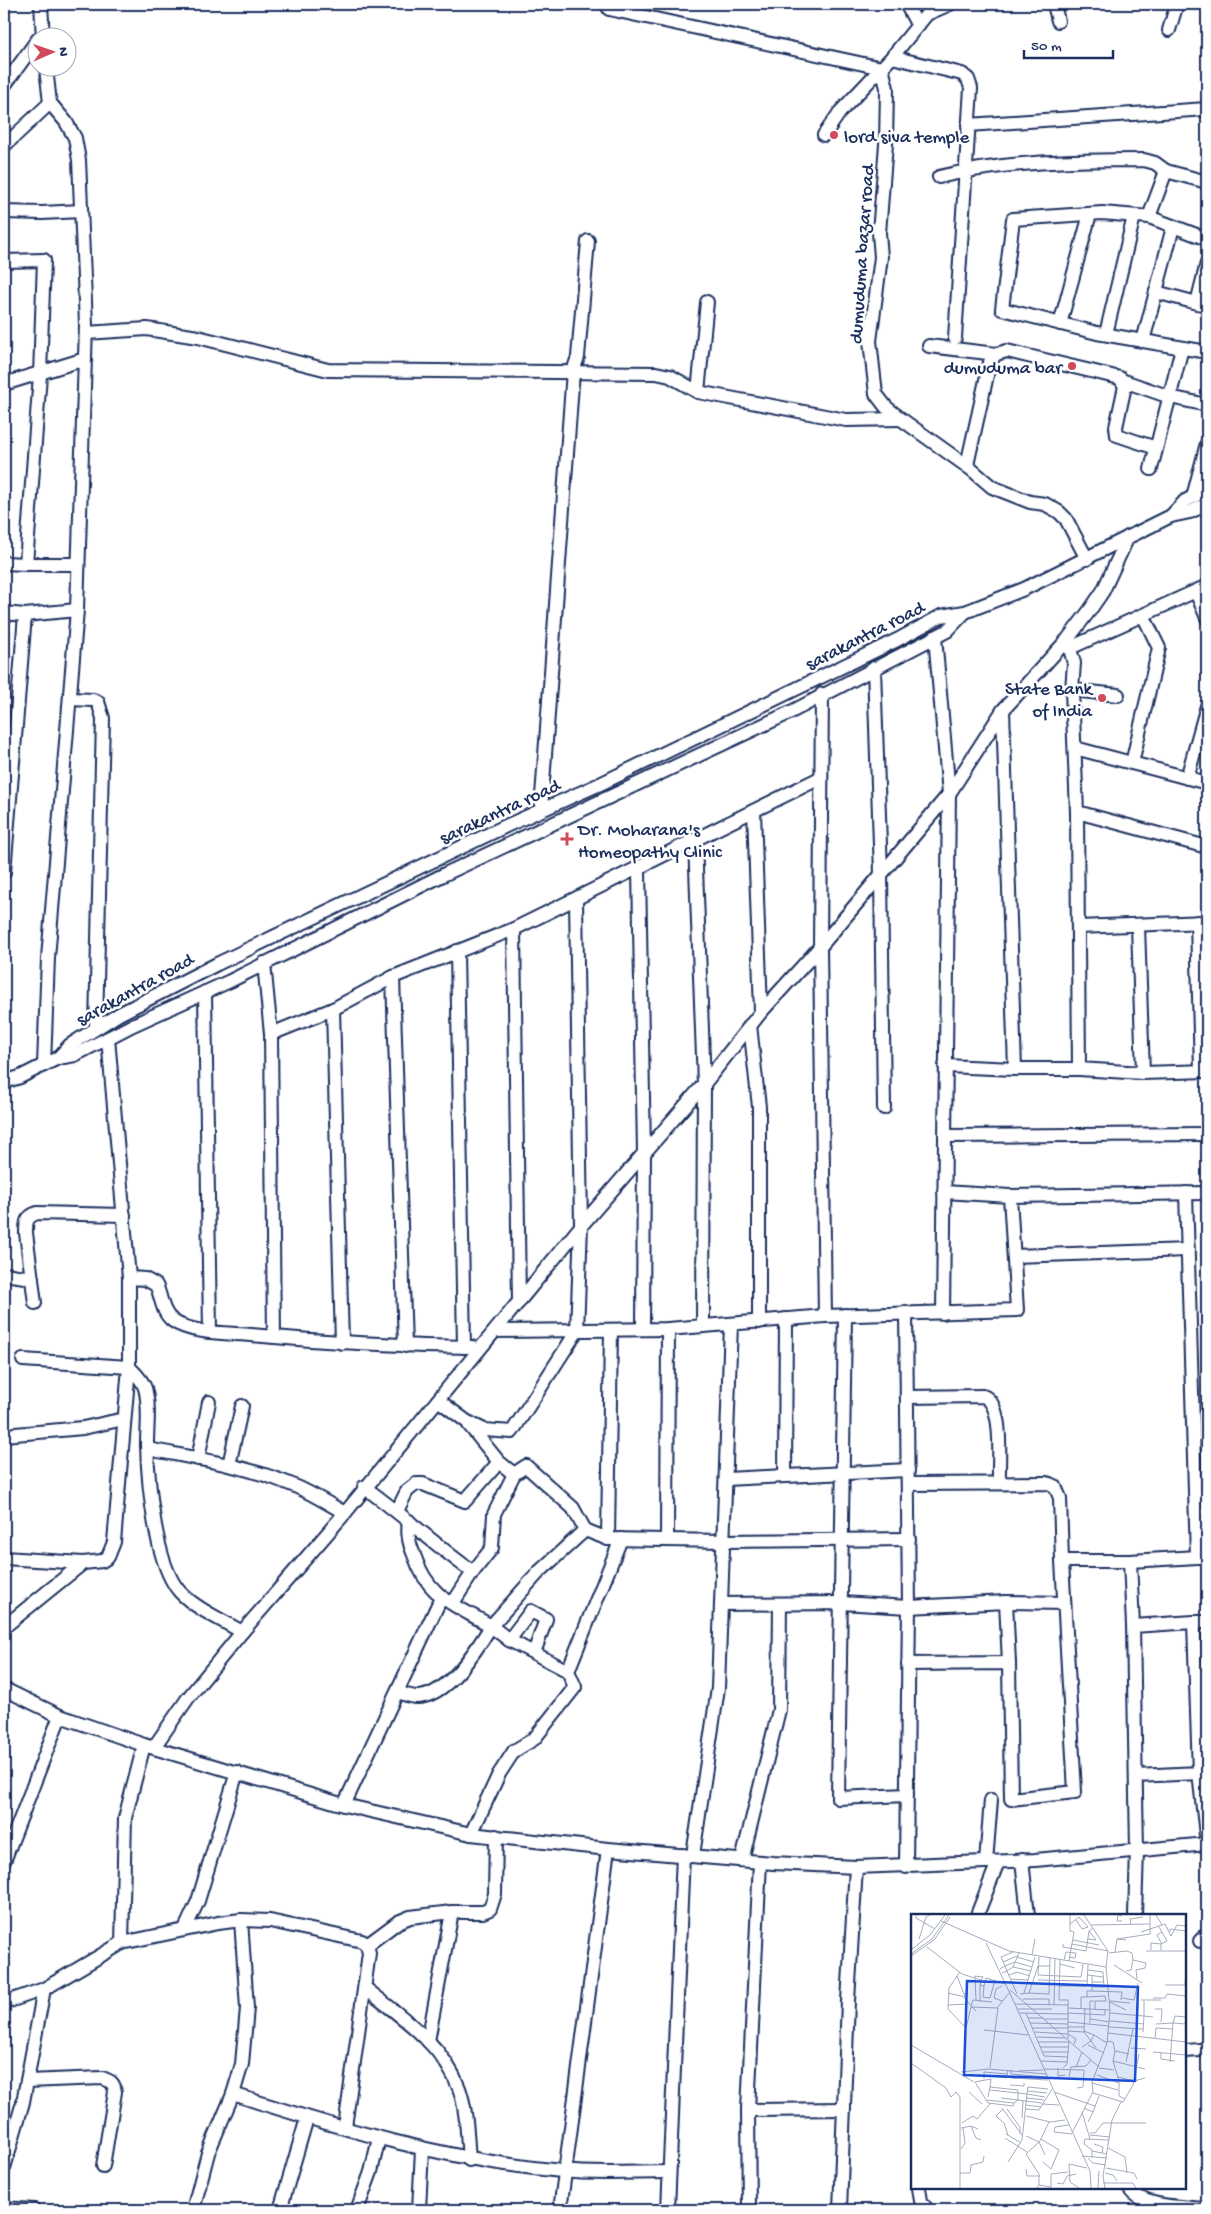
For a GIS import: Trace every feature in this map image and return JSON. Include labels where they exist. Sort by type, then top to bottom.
[{"type":"street","points":[[41,4],[41,28]]},
{"type":"street","points":[[614,4],[609,9],[882,68]]},
{"type":"street","points":[[906,4],[918,26]]},
{"type":"street","points":[[824,135],[840,112],[892,57],[928,14],[950,4]]},
{"type":"street","points":[[1054,4],[1058,21]]},
{"type":"street","points":[[1169,30],[1178,4]]},
{"type":"street","points":[[4,86],[28,54]]},
{"type":"street","points":[[892,57],[962,74],[968,79],[971,88],[954,338]]},
{"type":"street","name":"dumuduma bazar road","points":[[882,68],[887,88],[886,144],[879,233],[881,257],[870,341],[876,394],[886,407],[967,466],[992,487],[1030,502],[1045,504],[1059,512],[1066,519],[1088,559]]},
{"type":"street","points":[[44,1065],[48,958],[76,610],[86,333],[79,160],[75,138],[66,122],[50,103],[47,78]]},
{"type":"street","points":[[4,146],[50,103]]},
{"type":"street","points":[[968,125],[1207,109]]},
{"type":"street","points":[[939,177],[964,171],[1072,160],[1144,160],[1155,163],[1166,171],[1207,182]]},
{"type":"street","points":[[1149,217],[1166,171]]},
{"type":"street","points":[[4,212],[42,213],[81,210]]},
{"type":"street","points":[[1060,324],[1090,214]]},
{"type":"street","points":[[1207,238],[1172,227],[1149,217],[1090,214],[1013,219],[1002,309],[1143,342],[1207,352]]},
{"type":"street","points":[[1106,334],[1134,216]]},
{"type":"street","points":[[1143,342],[1172,227]]},
{"type":"street","points":[[541,810],[574,371],[578,356],[588,241]]},
{"type":"street","points":[[4,261],[44,260],[40,375],[26,564]]},
{"type":"street","points":[[1156,292],[1202,304],[1207,263]]},
{"type":"street","points":[[698,392],[707,302]]},
{"type":"street","points":[[86,333],[147,329],[198,337],[328,370],[371,372],[574,371],[670,376],[698,392],[846,420],[901,419]]},
{"type":"street","points":[[929,346],[996,354],[1007,351],[1124,381],[1170,397],[1207,404]]},
{"type":"street","points":[[1151,469],[1182,348]]},
{"type":"street","points":[[967,466],[990,362],[996,354]]},
{"type":"street","points":[[4,384],[40,375],[85,359]]},
{"type":"street","points":[[1124,381],[1125,386],[1116,427],[1117,436],[1156,448]]},
{"type":"street","points":[[1193,497],[1207,443]]},
{"type":"street","points":[[1171,516],[1193,497],[1207,490]]},
{"type":"street","points":[[1088,559],[1171,516],[1190,512],[1207,504]]},
{"type":"street","points":[[122,1943],[125,1818],[149,1746],[581,1226],[704,1084],[761,1012],[820,946],[949,794],[1003,710],[1068,644],[1103,591],[1128,537]]},
{"type":"street","name":"sarakantra road","points":[[58,1058],[70,1045],[119,1014],[217,964],[888,644],[941,616],[965,612],[1024,589],[1088,559]]},
{"type":"street","points":[[4,563],[78,564]]},
{"type":"street","points":[[1068,644],[1143,615],[1201,589],[1207,618]]},
{"type":"street","points":[[4,613],[25,615],[76,610]]},
{"type":"street","name":"sarakantra road","points":[[4,1082],[20,1077],[58,1058],[75,1056],[108,1038],[454,870],[789,712],[947,631],[965,612]]},
{"type":"street","points":[[4,872],[5,831],[25,615]]},
{"type":"street","points":[[1132,763],[1159,648],[1143,615]]},
{"type":"street","points":[[935,637],[949,794],[944,1066],[943,1313]]},
{"type":"street","points":[[1068,644],[1074,663],[1072,690],[1077,812],[1079,1070]]},
{"type":"street","points":[[874,668],[881,874],[884,1108]]},
{"type":"street","points":[[1072,690],[1118,695]]},
{"type":"street","points":[[822,694],[820,946],[825,1316]]},
{"type":"street","points":[[70,699],[98,702],[103,718],[96,1028]]},
{"type":"street","points":[[1188,778],[1207,706]]},
{"type":"street","points":[[1003,710],[1015,1069]]},
{"type":"street","points":[[1075,748],[1207,782]]},
{"type":"street","points":[[270,1034],[333,1009],[393,977],[514,929],[639,869],[820,778]]},
{"type":"street","points":[[754,811],[761,1012]]},
{"type":"street","points":[[1077,812],[1207,848]]},
{"type":"street","points":[[695,840],[704,1084],[702,1326]]},
{"type":"street","points":[[639,869],[644,1153],[643,1329]]},
{"type":"street","points":[[438,1400],[466,1421],[484,1430],[512,1432],[577,1331],[581,1226],[576,899]]},
{"type":"street","points":[[944,1066],[1143,1073],[1204,1071],[1202,922],[1078,927]]},
{"type":"street","points":[[1138,926],[1143,1073]]},
{"type":"street","points":[[514,929],[519,1302]]},
{"type":"street","points":[[457,951],[464,1347]]},
{"type":"street","points":[[264,963],[270,1034],[274,1338]]},
{"type":"street","points":[[393,977],[405,1346]]},
{"type":"street","points":[[205,992],[210,1332]]},
{"type":"street","points":[[333,1009],[342,1343]]},
{"type":"street","points":[[750,1025],[759,1107],[759,1322]]},
{"type":"street","points":[[4,1558],[83,1564],[102,1561],[108,1557],[114,1542],[128,1366],[129,1278],[108,1038]]},
{"type":"street","points":[[945,1136],[1207,1134]]},
{"type":"street","points":[[944,1192],[1010,1196],[1207,1193]]},
{"type":"street","points":[[1062,1561],[1130,1561],[1202,1557],[1186,1193]]},
{"type":"street","points":[[494,1331],[668,1329],[825,1316],[1017,1310],[1010,1196]]},
{"type":"street","points":[[34,1302],[26,1222],[30,1216],[37,1213],[124,1215]]},
{"type":"street","points":[[1014,1256],[1188,1250]]},
{"type":"street","points":[[4,1274],[32,1278]]},
{"type":"street","points":[[129,1278],[145,1279],[156,1285],[164,1310],[174,1322],[183,1327],[210,1332],[342,1343],[482,1347]]},
{"type":"street","points":[[906,1312],[909,1539],[906,1867]]},
{"type":"street","points":[[845,1315],[838,1798],[907,1795]]},
{"type":"street","points":[[784,1476],[786,1319]]},
{"type":"street","points":[[668,2210],[668,2172],[688,1855],[718,1688],[731,1324]]},
{"type":"street","points":[[667,1540],[668,1329]]},
{"type":"street","points":[[568,1671],[615,1539],[611,1330]]},
{"type":"street","points":[[23,1360],[128,1366],[144,1386],[147,1404],[150,1491],[169,1576],[180,1592],[190,1600],[242,1632]]},
{"type":"street","points":[[907,1397],[983,1396],[990,1398],[995,1406],[998,1426],[999,1482]]},
{"type":"street","points":[[198,1459],[209,1402]]},
{"type":"street","points":[[230,1465],[242,1406]]},
{"type":"street","points":[[4,1435],[83,1428],[124,1419]]},
{"type":"street","points":[[466,1421],[498,1462],[514,1474]]},
{"type":"street","points":[[148,1449],[230,1465],[298,1487],[344,1513]]},
{"type":"street","points":[[398,1511],[407,1491],[416,1484],[424,1484],[465,1501],[498,1462]]},
{"type":"street","points":[[454,1603],[473,1572],[492,1548],[494,1514],[514,1474],[526,1466],[573,1508],[585,1530],[615,1539],[842,1541],[909,1539]]},
{"type":"street","points":[[726,1479],[908,1470]]},
{"type":"street","points":[[908,1484],[1047,1483],[1058,1490],[1075,1792],[1011,1799],[1006,1602]]},
{"type":"street","points":[[364,1488],[398,1511],[444,1551],[473,1572]]},
{"type":"street","points":[[409,1521],[408,1541],[419,1572],[428,1586],[441,1598],[454,1603],[492,1626],[509,1640],[568,1671],[575,1687],[534,1739],[514,1751],[499,1774],[471,1834]]},
{"type":"street","points":[[398,1692],[416,1697],[426,1695],[460,1672],[471,1659],[492,1626],[538,1573],[585,1530]]},
{"type":"street","points":[[1130,1561],[1136,1776],[1136,1914]]},
{"type":"street","points":[[4,1627],[83,1564]]},
{"type":"street","points":[[344,1805],[441,1598]]},
{"type":"street","points":[[722,1604],[841,1603],[909,1606],[1006,1602],[1064,1603]]},
{"type":"street","points":[[742,1860],[778,1710],[780,1604]]},
{"type":"street","points":[[509,1640],[531,1611],[546,1619],[534,1652]]},
{"type":"street","points":[[4,1688],[60,1716],[149,1746],[344,1805],[471,1834],[608,1849],[760,1862],[856,1868],[906,1867],[1022,1860],[1207,1844],[1194,1622]]},
{"type":"street","points":[[1133,1626],[1207,1622]]},
{"type":"street","points":[[908,1664],[1009,1662]]},
{"type":"street","points":[[4,1861],[60,1716]]},
{"type":"street","points":[[185,1929],[198,1901],[237,1772]]},
{"type":"street","points":[[1136,1776],[1203,1773]]},
{"type":"street","points":[[977,1914],[992,1862],[991,1800]]},
{"type":"street","points":[[367,1945],[398,1922],[410,1917],[452,1912],[483,1912],[490,1909],[494,1894],[496,1836]]},
{"type":"street","points":[[560,2210],[608,1849]]},
{"type":"street","points":[[1022,1860],[1028,1914]]},
{"type":"street","points":[[749,2210],[748,2110],[760,1862]]},
{"type":"street","points":[[840,2210],[848,2001],[856,1868]]},
{"type":"street","points":[[428,2041],[452,1912]]},
{"type":"street","points":[[193,2210],[208,2153],[234,2094],[246,2038],[247,2008],[241,1920]]},
{"type":"street","points":[[4,2003],[44,1989],[122,1943],[185,1929],[241,1920],[291,1925],[362,1941],[367,1945],[369,1953],[366,1988],[345,2127]]},
{"type":"street","points":[[366,1988],[441,2054],[459,2089],[465,2112],[469,2160]]},
{"type":"street","points":[[4,2168],[9,2135],[27,2081],[44,1989]]},
{"type":"street","points":[[1186,2051],[1200,2050]]},
{"type":"street","points":[[27,2081],[102,2078],[110,2080],[114,2085],[115,2092],[102,2166]]},
{"type":"street","points":[[234,2094],[307,2118],[469,2160],[564,2172],[668,2172]]},
{"type":"street","points":[[748,2110],[844,2109]]},
{"type":"street","points":[[280,2210],[307,2118]]},
{"type":"street","points":[[357,2210],[371,2172],[379,2138]]},
{"type":"street","points":[[419,2210],[422,2149]]},
{"type":"street","points":[[919,2189],[920,2201],[927,2210]]},
{"type":"street","points":[[1130,2189],[1133,2195],[1144,2202],[1207,2209]]},
{"type":"street","points":[[4,2208],[34,2210]]},
{"type":"place","name":"lord siva temple","points":[[834,135]]},
{"type":"place","name":"dumuduma bar","points":[[1072,366]]},
{"type":"place","name":"State Bank of India","points":[[1102,698]]},
{"type":"place","name":"Dr. Moharana's Homeopathy Clinic","points":[[567,839]]}]
